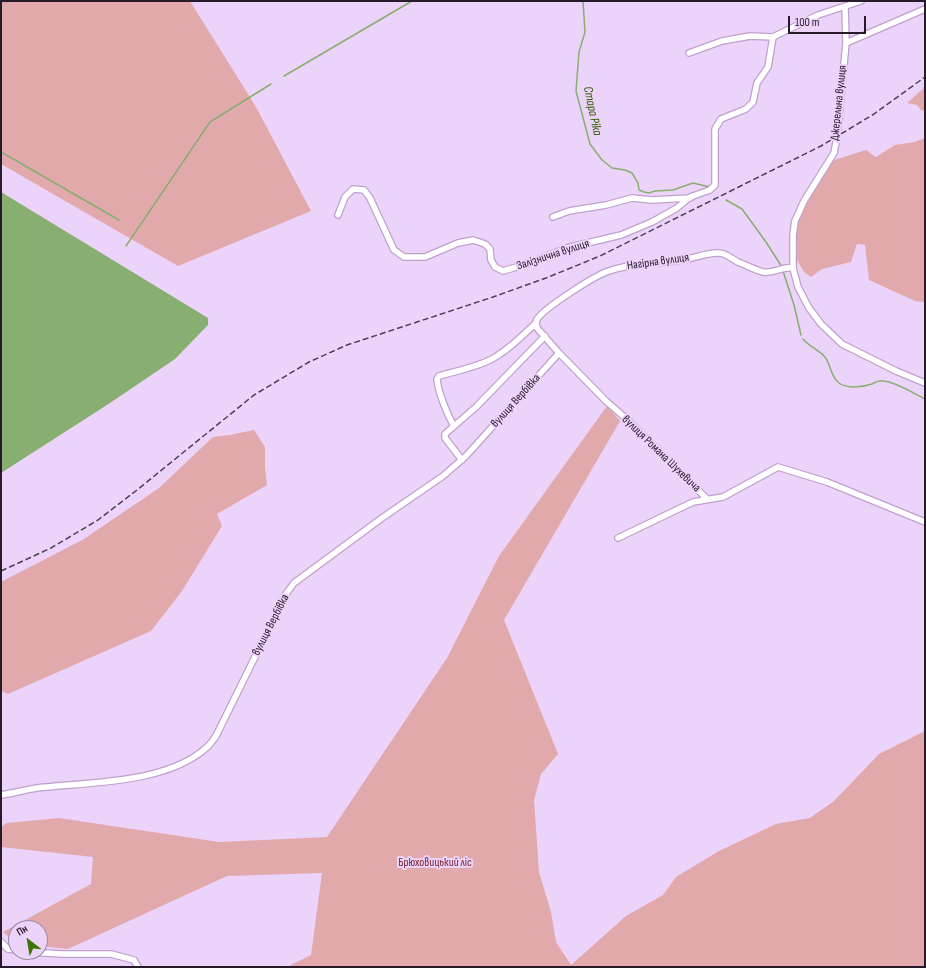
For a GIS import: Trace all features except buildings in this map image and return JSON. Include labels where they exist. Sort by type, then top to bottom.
[{"type":"street","points":[[689,53],[722,41],[750,36],[773,37],[818,15],[861,1]]},
{"type":"street","name":"Джерельна вулиця","points":[[845,7],[846,43],[839,126],[834,153],[804,201],[795,221],[790,267],[809,308],[821,324],[842,344],[896,371],[925,383]]},
{"type":"street","points":[[846,43],[925,8]]},
{"type":"street","name":"Залізнична вулиця","points":[[553,216],[569,211],[606,205],[632,198],[652,200],[690,197],[710,190],[715,185],[715,128],[721,119],[746,109],[753,102],[757,84],[768,67],[773,37]]},
{"type":"street","name":"Залізнична вулиця","points":[[338,215],[345,197],[353,189],[364,190],[370,198],[394,250],[404,257],[425,257],[472,240],[485,244],[490,249],[491,260],[495,267],[503,271],[570,247],[621,236],[652,222],[677,208],[690,197]]},
{"type":"street","name":"Нагірна вулиця","points":[[454,426],[449,417],[438,384],[437,379],[439,376],[489,361],[497,356],[536,324],[536,320],[540,316],[560,300],[604,272],[633,265],[681,260],[717,252],[724,253],[738,262],[762,272],[769,272],[790,267]]},
{"type":"street","name":"вулиця Романа Шухевича","points":[[536,324],[537,328],[560,354],[611,406],[630,422],[707,499],[723,498],[778,467],[818,479],[925,522]]},
{"type":"street","points":[[462,460],[445,438],[445,434],[505,378],[544,336]]},
{"type":"street","name":"вулиця Вербівка","points":[[1,795],[36,788],[113,781],[151,774],[172,768],[191,759],[207,747],[216,736],[286,594],[294,583],[382,518],[443,476],[462,460],[560,354]]},
{"type":"street","points":[[618,538],[687,505],[707,499]]},
{"type":"street","points":[[48,953],[111,954],[134,960],[138,967]]},
{"type":"green space","points":[[1,1],[190,1],[256,107],[311,211],[178,266],[1,164]]},
{"type":"green space","points":[[925,87],[925,109],[922,111],[917,105],[907,103]]},
{"type":"green space","points":[[925,138],[925,302],[915,301],[869,280],[865,245],[857,244],[851,262],[822,269],[811,277],[804,272],[794,255],[795,222],[821,175],[834,160],[866,150],[876,157],[895,145],[915,142]]},
{"type":"green space","name":"Брюховицький ліс","points":[[607,406],[620,421],[504,620],[558,754],[541,774],[534,800],[539,872],[551,912],[556,942],[571,965],[626,916],[663,895],[676,877],[719,851],[776,824],[810,818],[834,801],[879,754],[925,731],[925,967],[287,967],[311,955],[322,873],[227,876],[68,949],[48,947],[48,920],[25,920],[91,884],[93,857],[1,847],[1,827],[7,823],[59,818],[219,842],[327,837],[447,658],[499,556]]},
{"type":"green space","points":[[254,430],[265,447],[267,485],[217,514],[222,526],[182,591],[151,631],[8,694],[1,691],[1,582],[84,539],[159,488],[213,437]]},
{"type":"green space","name":"Брюховицький ліс","points":[[8,929],[8,936],[3,932]]},
{"type":"shaded area","points":[[1,192],[208,318],[208,325],[175,359],[1,473]]},
{"type":"waterway","points":[[284,76],[412,1]]},
{"type":"waterway","name":"Стара Ріка","points":[[583,1],[585,32],[579,52],[576,91],[590,144],[602,160],[612,168],[625,170],[632,173],[638,183],[639,190],[644,192],[649,193],[655,191],[673,190],[693,183],[710,187]]},
{"type":"waterway","points":[[126,246],[210,122],[271,84]]},
{"type":"waterway","points":[[1,152],[119,220]]},
{"type":"waterway","name":"Стара Ріка","points":[[726,200],[742,209],[782,267]]},
{"type":"waterway","name":"Стара Ріка","points":[[783,271],[794,305],[801,335]]},
{"type":"waterway","name":"Стара Ріка","points":[[803,339],[824,356],[834,377],[842,385],[860,387],[882,381],[893,383],[923,398]]},
{"type":"railway","points":[[1,571],[51,548],[98,520],[254,395],[309,362],[347,345],[493,297],[546,278],[600,256],[821,146],[874,114],[925,77]]}]
